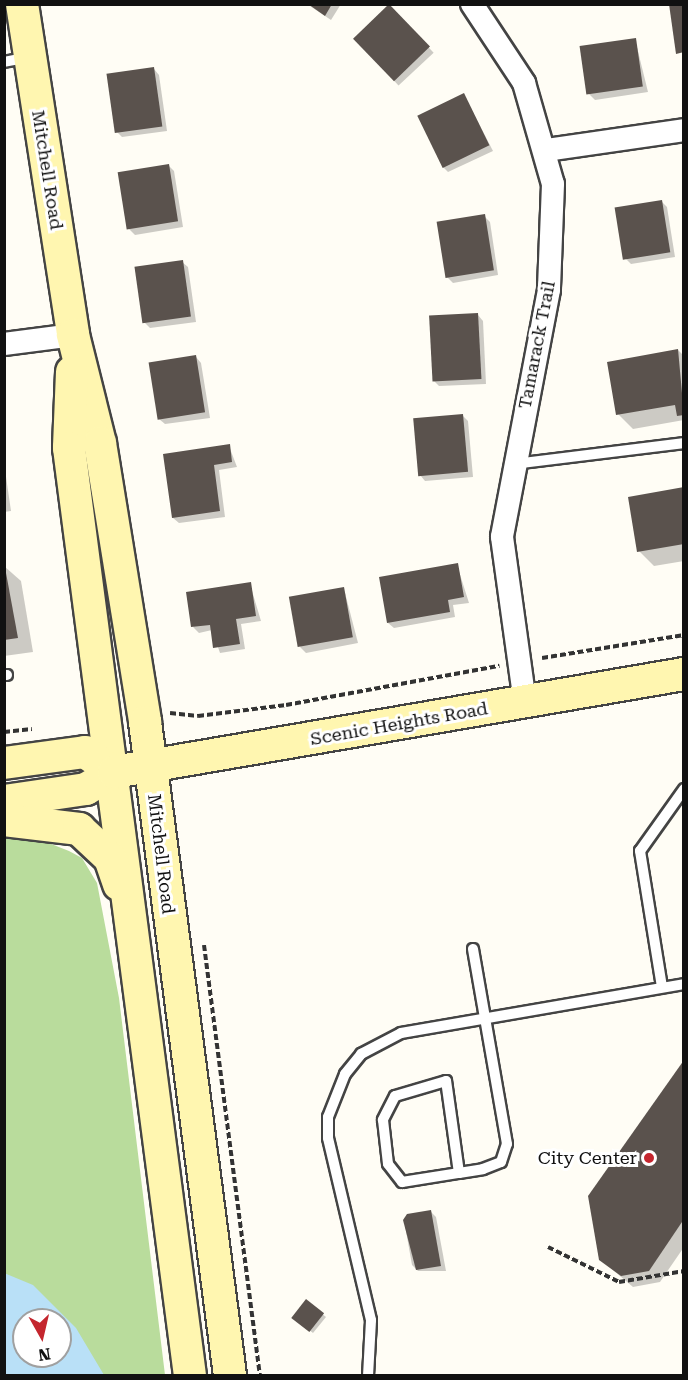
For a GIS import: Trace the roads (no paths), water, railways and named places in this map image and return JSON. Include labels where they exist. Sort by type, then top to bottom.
[{"type":"main road","name":"Mitchell Road","points":[[22,4],[17,59],[73,336],[100,443],[150,767],[230,1376]]},
{"type":"main road","name":"Mitchell Road","points":[[73,336],[69,448],[114,772],[190,1376]]},
{"type":"main road","name":"Scenic Heights Road","points":[[114,772],[684,674]]},
{"type":"main road","points":[[4,763],[85,752],[114,772],[86,789],[4,801]]},
{"type":"main road","points":[[4,820],[52,822],[80,829],[98,842],[119,881],[141,980]]},
{"type":"street","name":"Tamarack Trail","points":[[472,4],[524,82],[546,150],[554,227],[549,290],[513,464],[502,537],[525,702]]},
{"type":"street","points":[[546,150],[684,130]]},
{"type":"street","points":[[4,344],[73,336]]},
{"type":"lane","points":[[513,464],[549,464],[684,442]]},
{"type":"lane","points":[[662,987],[640,851],[684,789]]},
{"type":"lane","points":[[459,1173],[446,1081],[394,1096],[383,1120],[393,1175],[402,1182],[459,1173],[501,1162],[507,1144],[487,1018],[473,949]]},
{"type":"lane","points":[[368,1376],[371,1320],[328,1138],[333,1098],[361,1054],[382,1040],[487,1018],[684,984]]},
{"type":"water","points":[[4,1273],[33,1285],[56,1308],[12,1308],[12,1368],[72,1368],[72,1324],[104,1375],[5,1375]]},
{"type":"place","name":"City Center","points":[[649,1158]]}]
